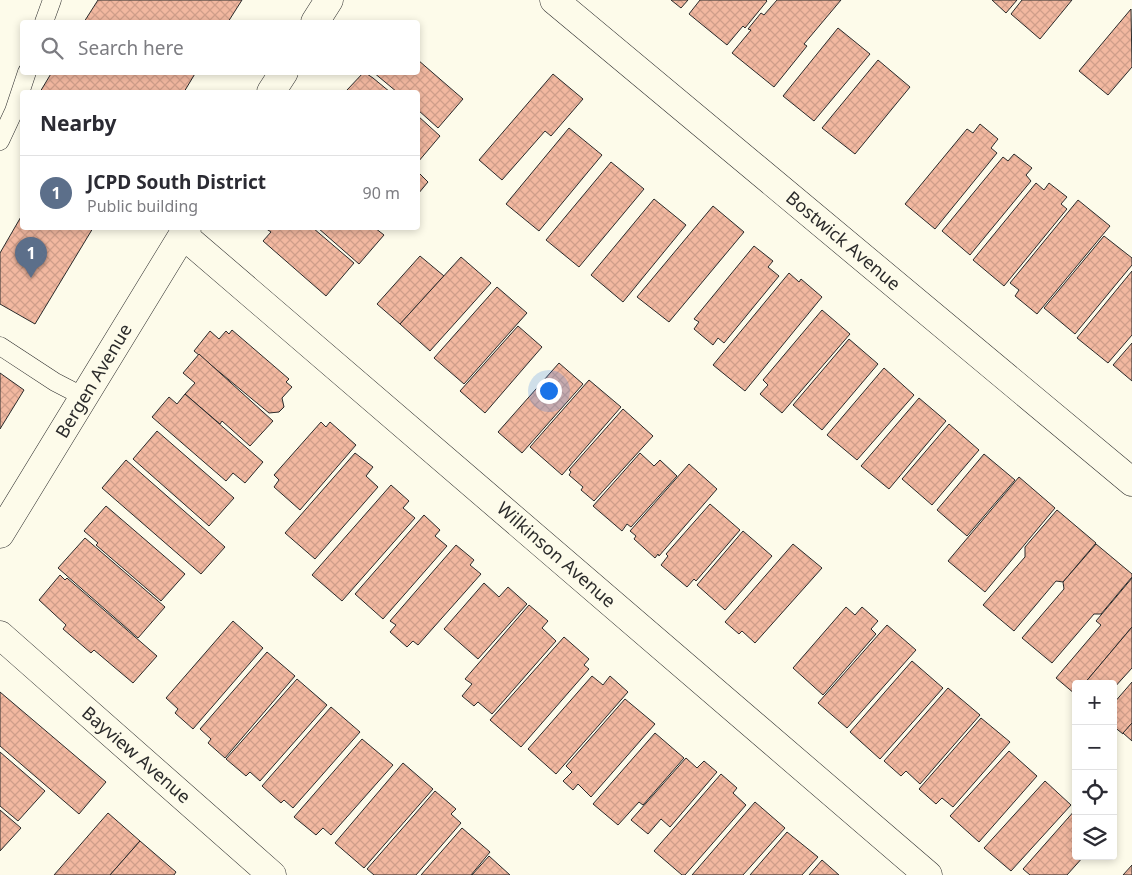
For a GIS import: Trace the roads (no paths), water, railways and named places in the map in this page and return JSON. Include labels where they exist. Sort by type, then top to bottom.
[{"type":"street","points":[[316,20],[329,0]]},
{"type":"street","name":"Bostwick Avenue","points":[[554,0],[1132,482]]},
{"type":"street","points":[[273,90],[282,75]]},
{"type":"street","name":"Bergen Avenue","points":[[0,534],[185,231]]},
{"type":"street","name":"Wilkinson Avenue","points":[[185,231],[928,875]]},
{"type":"street","name":"Bayview Avenue","points":[[0,635],[272,875]]},
{"type":"lane","points":[[45,20],[52,0]]},
{"type":"lane","points":[[21,90],[26,75]]},
{"type":"lane","points":[[0,141],[20,93]]},
{"type":"lane","points":[[0,346],[55,382],[84,397]]},
{"type":"place","name":"JCPD South District","points":[[31,278]]}]
